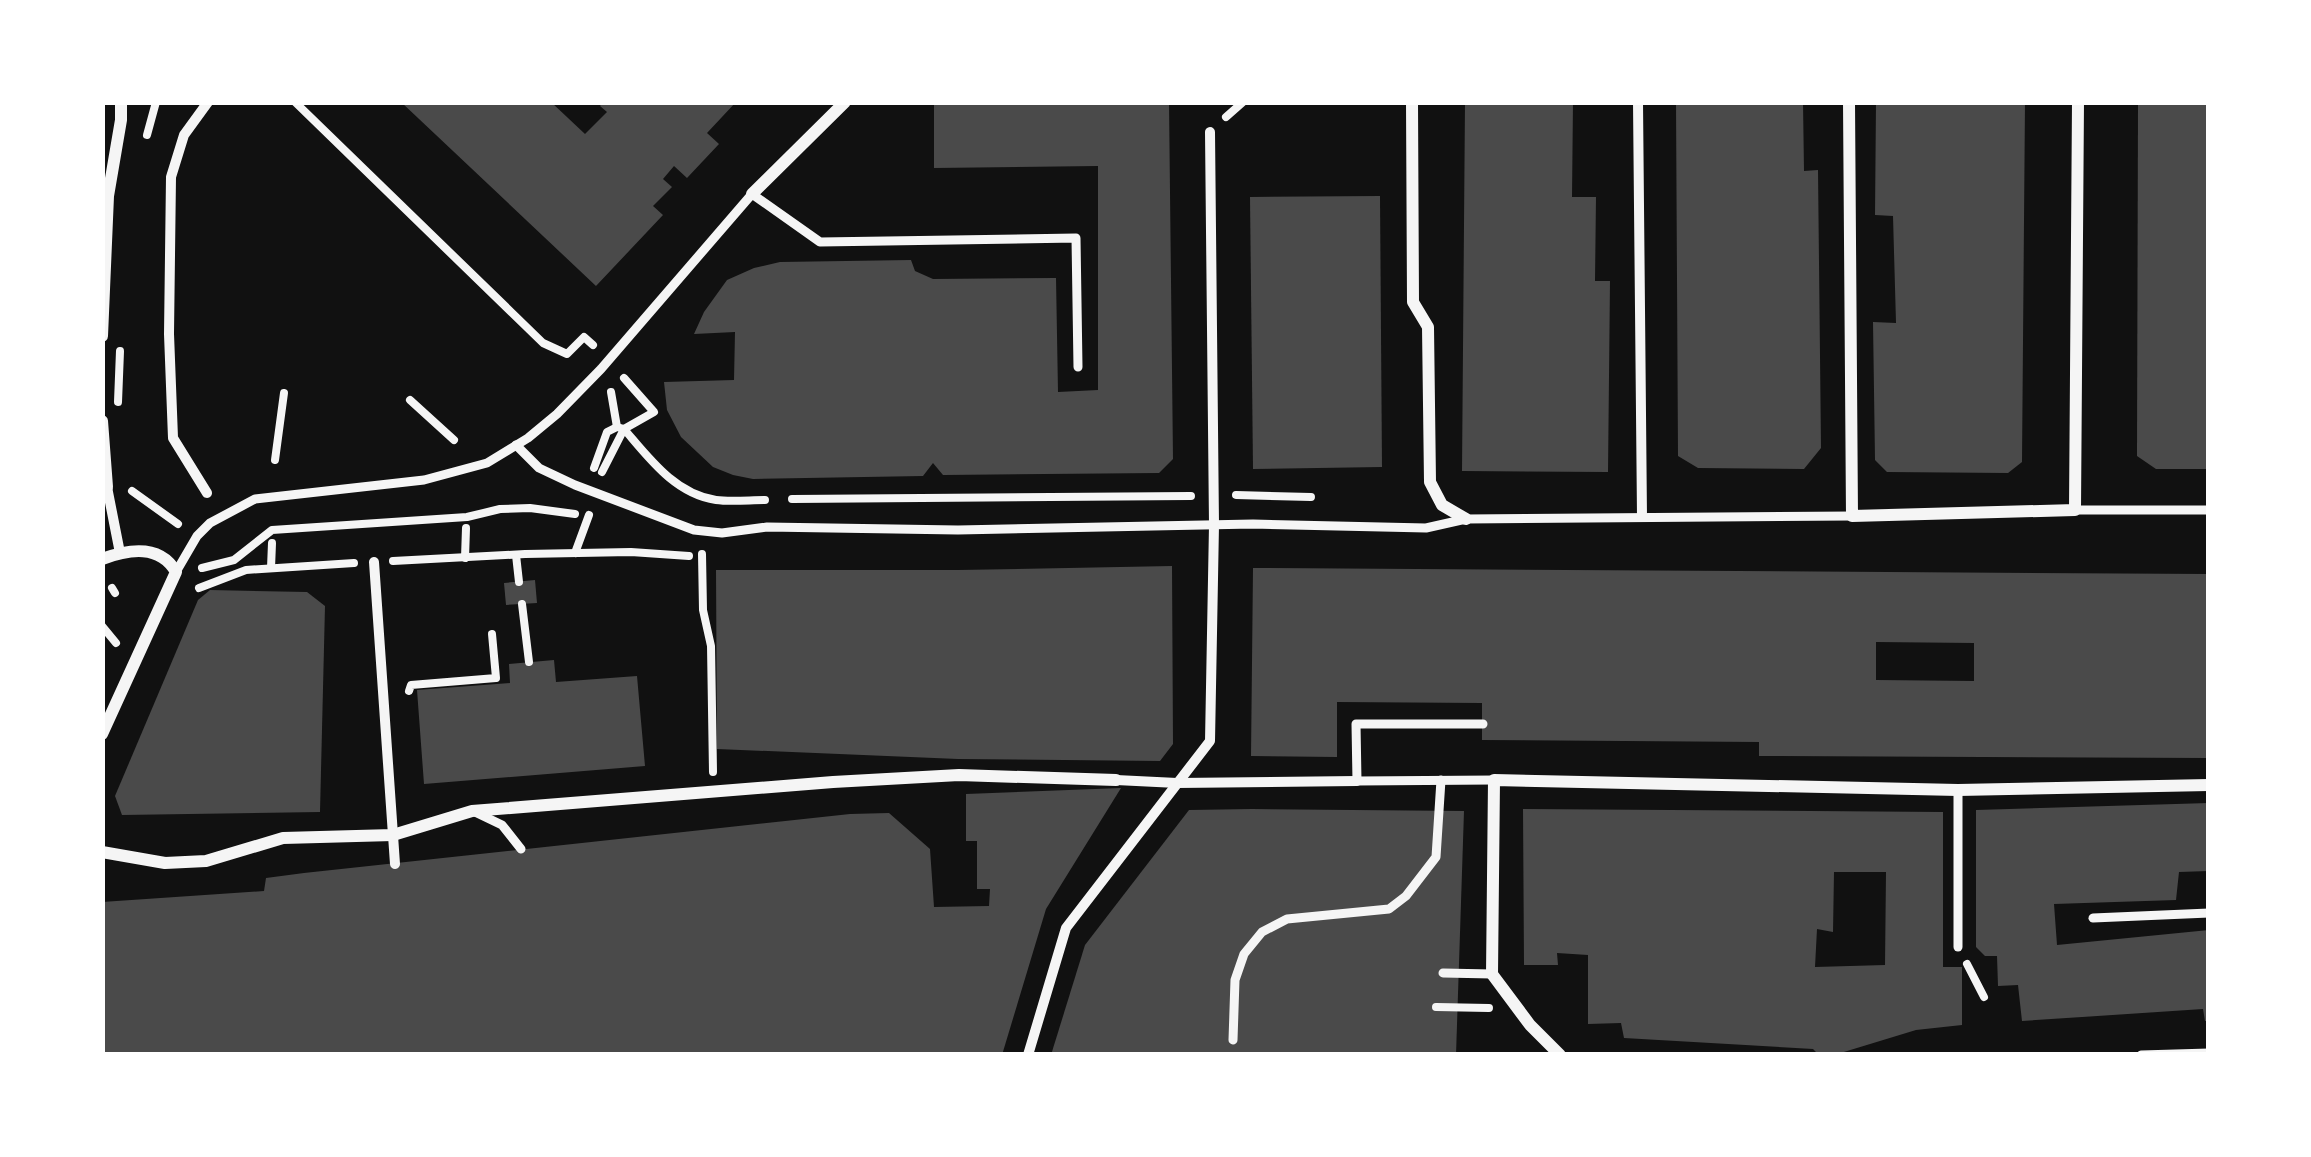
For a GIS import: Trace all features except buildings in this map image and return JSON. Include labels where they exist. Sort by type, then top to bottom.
[{"type":"street","points":[[102,336],[108,196],[121,102]]},
{"type":"street","points":[[207,493],[172,438],[169,334],[171,177],[184,135],[208,102]]},
{"type":"street","points":[[752,194],[844,102]]},
{"type":"street","points":[[1412,102],[1413,302],[1428,326],[1430,482],[1442,505],[1466,519]]},
{"type":"street","points":[[1638,102],[1642,517]]},
{"type":"street","points":[[1849,102],[1852,516],[2075,509],[2078,102]]},
{"type":"street","points":[[1028,1055],[1066,928],[1210,741],[1214,525],[1210,133]]},
{"type":"street","points":[[102,421],[104,485],[124,552]]},
{"type":"street","points":[[102,559],[124,552],[155,552],[165,556],[176,572],[102,734]]},
{"type":"street","points":[[374,562],[395,864]]},
{"type":"street","points":[[102,853],[165,863],[206,861],[283,838],[393,835],[472,811],[959,776],[1177,783],[1357,781]]},
{"type":"street","points":[[1560,1055],[1492,974],[1494,780],[1958,790],[2209,785]]},
{"type":"lane","points":[[176,572],[210,523],[255,499],[424,481],[488,463],[516,445],[557,414],[608,360],[752,194],[820,242],[1076,238],[1078,367]]},
{"type":"lane","points":[[516,445],[539,468],[596,493],[694,530],[722,533],[767,526],[1426,528],[1466,519],[1852,516]]},
{"type":"lane","points":[[2075,509],[2209,510]]},
{"type":"lane","points":[[1483,724],[1356,724],[1357,781],[1494,780]]},
{"type":"lane","points":[[1233,1040],[1235,980],[1244,954],[1262,932],[1287,919],[1389,909],[1406,896],[1436,857],[1442,780]]},
{"type":"lane","points":[[1958,790],[1958,947]]},
{"type":"lane","points":[[472,811],[502,825],[521,849]]},
{"type":"lane","points":[[2093,918],[2209,913]]},
{"type":"lane","points":[[1444,973],[1492,974]]},
{"type":"lane","points":[[2141,1055],[2209,1053]]},
{"type":"path","points":[[295,102],[544,343],[567,354],[584,337],[654,412],[624,429],[602,472],[575,553]]},
{"type":"path","points":[[275,460],[284,393]]},
{"type":"path","points":[[410,400],[454,440]]},
{"type":"path","points":[[591,475],[607,432],[617,428],[624,429],[663,474],[716,500],[1322,498]]},
{"type":"path","points":[[130,490],[158,510]]},
{"type":"path","points":[[211,567],[239,557],[272,530],[466,517],[500,509],[574,514],[582,505]]},
{"type":"path","points":[[465,558],[466,528]]},
{"type":"path","points":[[271,568],[272,543]]},
{"type":"path","points":[[187,601],[200,586],[246,570],[575,553],[688,556],[702,551],[703,610],[711,646],[713,791]]},
{"type":"path","points":[[222,553],[239,557]]},
{"type":"path","points":[[516,555],[519,582]]},
{"type":"path","points":[[522,604],[529,662]]},
{"type":"path","points":[[410,706],[411,685],[496,678],[492,634]]},
{"type":"path","points":[[1958,947],[1984,997]]},
{"type":"path","points":[[1436,1007],[1518,1009]]}]
